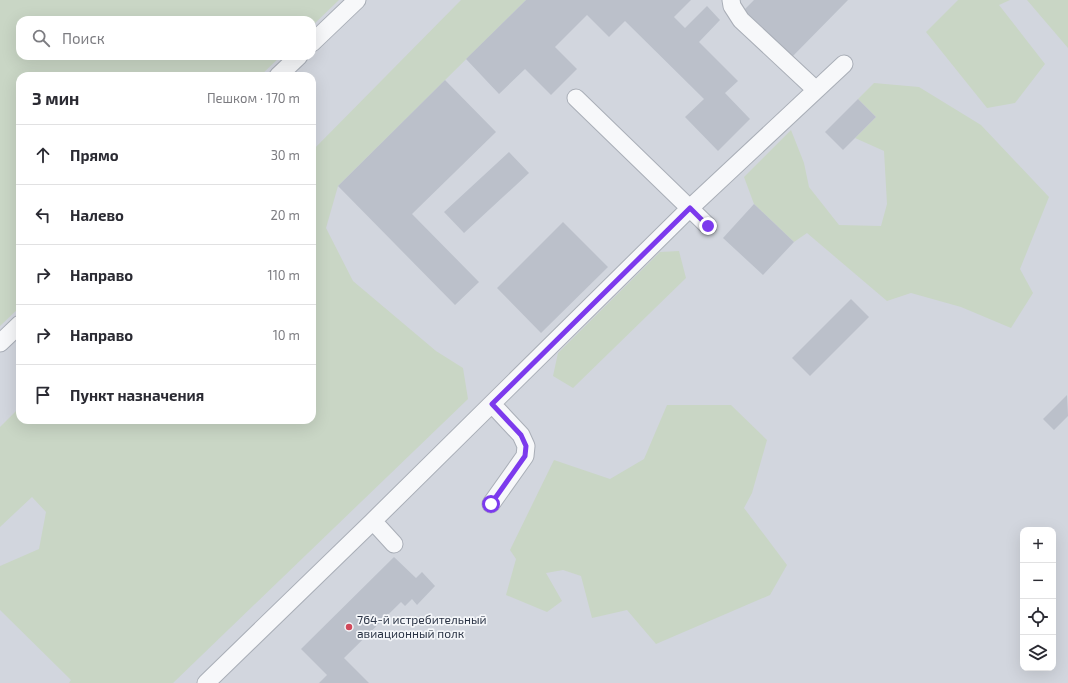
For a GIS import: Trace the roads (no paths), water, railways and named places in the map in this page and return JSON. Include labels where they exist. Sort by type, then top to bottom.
[{"type":"lane","points":[[316,39],[357,0]]},
{"type":"lane","points":[[730,0],[741,20],[816,90]]},
{"type":"lane","points":[[282,72],[294,60]]},
{"type":"lane","points":[[206,683],[373,521],[690,208],[844,64]]},
{"type":"lane","points":[[576,98],[708,226]]},
{"type":"lane","points":[[0,343],[16,328]]},
{"type":"lane","points":[[491,504],[525,456],[526,446],[521,435],[492,404]]},
{"type":"lane","points":[[373,521],[394,544]]},
{"type":"place","name":"764-й истребительный авиационный полк","points":[[349,627]]}]
